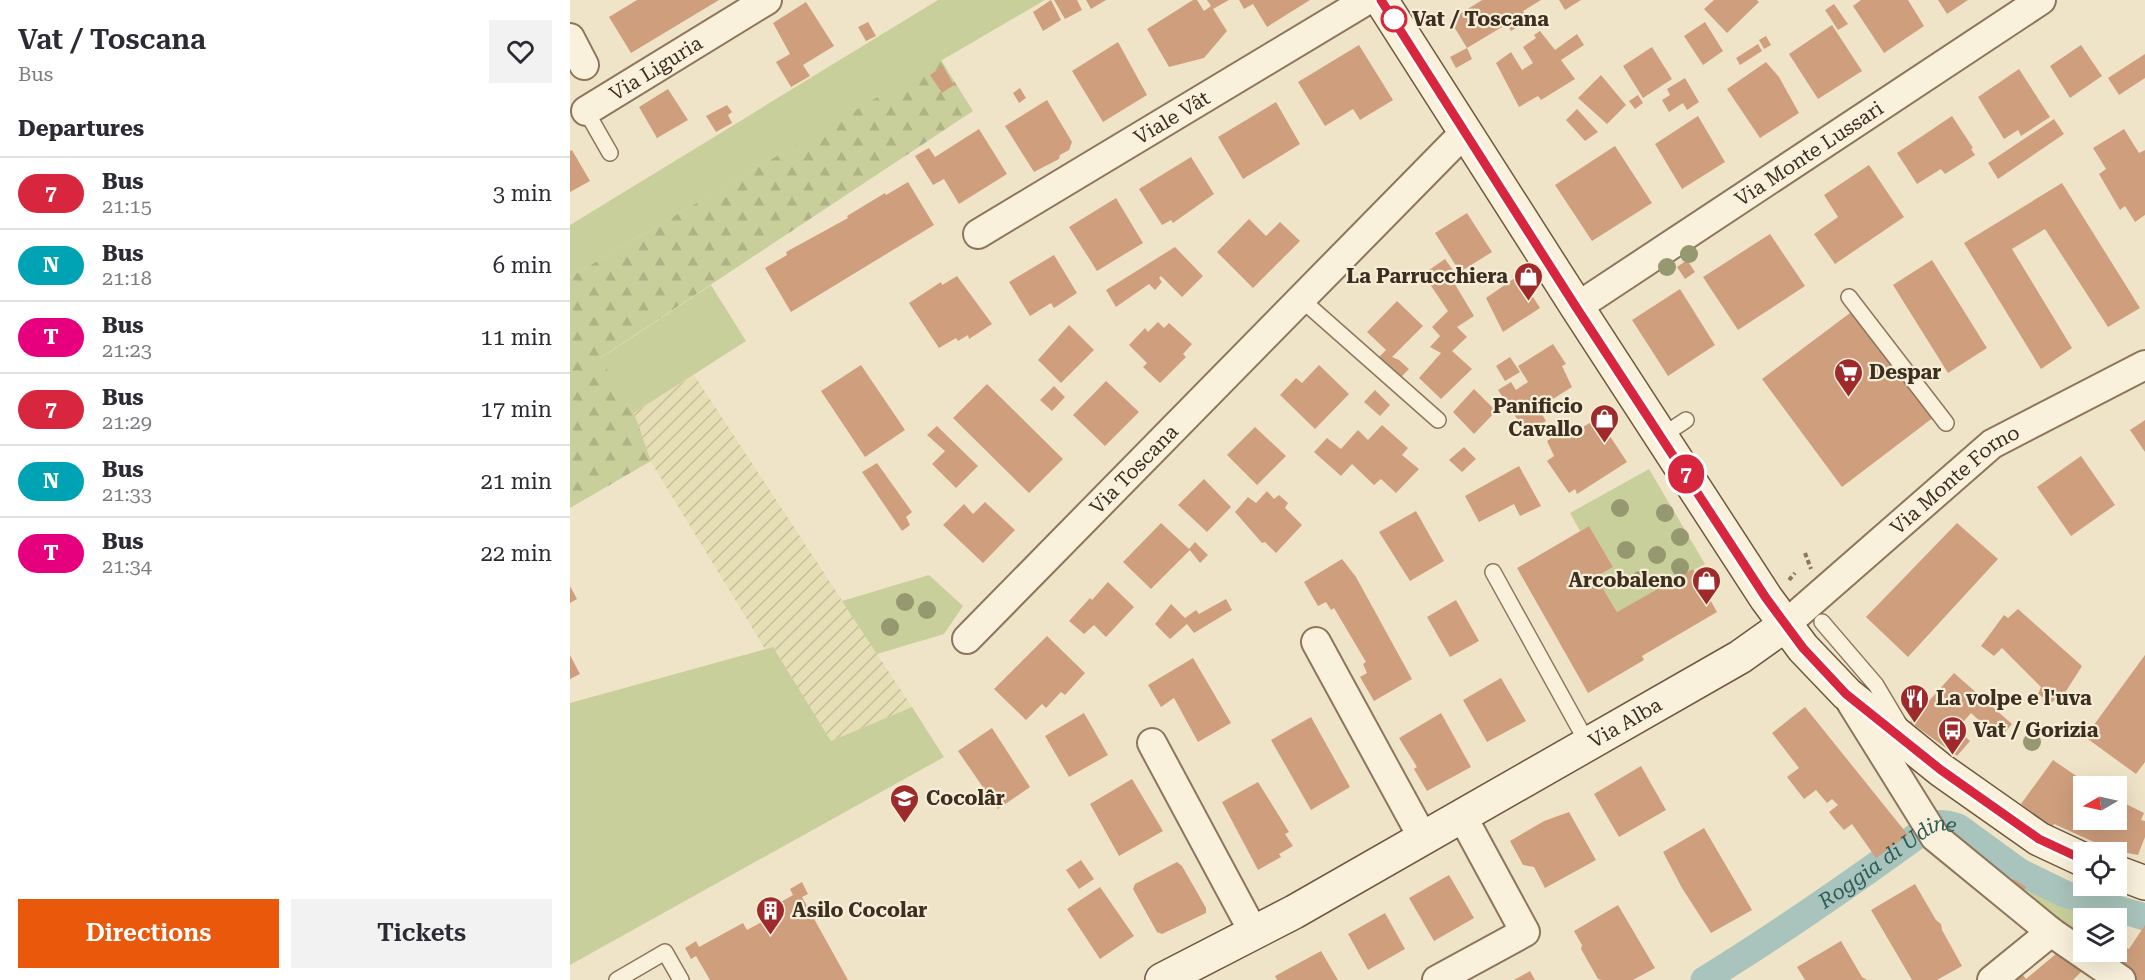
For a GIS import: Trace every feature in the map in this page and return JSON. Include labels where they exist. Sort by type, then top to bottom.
[{"type":"main road","points":[[1381,0],[1576,307],[1674,428],[1785,625],[1846,694],[1908,745],[2039,839],[2073,855]]},
{"type":"main road","name":"Via Alba","points":[[1162,980],[1254,933],[1462,816],[1740,657],[1785,625]]},
{"type":"street","name":"Via Liguria","points":[[586,111],[767,0]]},
{"type":"street","name":"Viale Vât","points":[[978,234],[1366,0]]},
{"type":"street","name":"Via Monte Lussari","points":[[1576,307],[2041,0]]},
{"type":"street","points":[[570,38],[584,64]]},
{"type":"street","name":"Via Toscana","points":[[968,639],[1466,131]]},
{"type":"street","name":"Via Monte Forno","points":[[1785,625],[1968,453],[1992,444],[2145,365]]},
{"type":"street","points":[[1317,642],[1423,838]]},
{"type":"street","points":[[1846,694],[1929,828],[2051,932],[2121,980]]},
{"type":"street","points":[[1152,743],[1254,933]]},
{"type":"street","points":[[1437,980],[1525,932],[1462,816]]},
{"type":"street","points":[[1992,980],[2051,932]]},
{"type":"lane","name":"Via Liguria","points":[[586,111],[610,153]]},
{"type":"lane","points":[[1849,297],[1946,423]]},
{"type":"lane","points":[[1301,299],[1438,420]]},
{"type":"lane","points":[[1493,572],[1588,744]]},
{"type":"lane","points":[[1822,622],[1876,685],[1898,718],[1908,745]]},
{"type":"lane","points":[[617,980],[665,952],[681,980]]},
{"type":"path","points":[[1805,553],[1814,575]]},
{"type":"shaded area","points":[[694,375],[912,707],[831,741],[773,647],[765,649],[651,462],[634,413]]},
{"type":"green space","points":[[938,0],[1045,0],[570,277],[570,225]]},
{"type":"green space","points":[[941,60],[973,111],[600,358],[634,413],[651,461],[570,508],[570,277]]},
{"type":"green space","points":[[711,285],[746,341],[634,413],[599,359]]},
{"type":"green space","points":[[1649,469],[1705,564],[1617,612],[1596,577],[1613,567],[1589,526],[1580,531],[1570,513]]},
{"type":"green space","points":[[929,575],[963,606],[944,634],[877,654],[842,601]]},
{"type":"green space","points":[[773,647],[831,741],[912,707],[944,757],[570,965],[570,703]]},
{"type":"green space","points":[[1945,830],[2014,879],[2099,908],[2073,908],[2073,934],[1943,832]]},
{"type":"building","points":[[637,0],[719,0],[631,53],[609,17]]},
{"type":"building","points":[[1051,0],[1061,20],[1043,31],[1033,12]]},
{"type":"building","points":[[1054,0],[1077,0],[1082,10],[1065,19]]},
{"type":"building","points":[[1086,0],[1106,0],[1091,9]]},
{"type":"building","points":[[1193,0],[1197,0],[1204,11],[1211,6],[1207,0],[1229,0],[1213,9],[1227,31],[1204,58],[1169,67],[1147,29]]},
{"type":"building","points":[[1239,0],[1310,0],[1267,27],[1253,4],[1244,9]]},
{"type":"building","points":[[1482,0],[1541,0],[1523,11],[1528,20],[1511,31],[1507,24],[1467,48],[1450,20]]},
{"type":"building","points":[[1559,0],[1581,0],[1565,10]]},
{"type":"building","points":[[1714,0],[1757,0],[1759,2],[1727,33],[1704,9]]},
{"type":"building","points":[[1861,0],[1908,0],[1924,26],[1884,53],[1853,6]]},
{"type":"building","points":[[1938,0],[1968,0],[1947,14]]},
{"type":"building","points":[[806,2],[834,46],[803,65],[810,76],[791,87],[776,62],[790,54],[773,23]]},
{"type":"building","points":[[1834,4],[1848,24],[1838,30],[1825,10]]},
{"type":"building","points":[[868,22],[876,36],[866,41],[858,27]]},
{"type":"building","points":[[1705,22],[1723,51],[1703,65],[1684,36]]},
{"type":"building","points":[[1832,25],[1862,71],[1818,99],[1789,54]]},
{"type":"building","points":[[1540,31],[1555,50],[1577,34],[1584,45],[1561,60],[1575,79],[1541,100],[1538,96],[1519,107],[1496,63],[1511,52],[1522,70],[1533,63],[1523,47],[1536,38],[1534,35]]},
{"type":"building","points":[[1766,36],[1771,45],[1764,49],[1759,40]]},
{"type":"building","points":[[1118,42],[1147,95],[1103,122],[1072,71]]},
{"type":"building","points":[[1758,44],[1762,51],[1740,65],[1736,58]]},
{"type":"building","points":[[1359,45],[1393,100],[1360,120],[1353,109],[1325,126],[1298,82]]},
{"type":"building","points":[[2081,45],[2102,76],[2070,98],[2050,66]]},
{"type":"building","points":[[1652,47],[1672,79],[1643,98],[1623,66]]},
{"type":"building","points":[[1467,48],[1472,59],[1456,68],[1450,57]]},
{"type":"building","points":[[2145,54],[2145,78],[2119,95],[2108,78]]},
{"type":"building","points":[[1766,62],[1779,77],[1799,113],[1760,138],[1727,89]]},
{"type":"building","points":[[943,66],[954,85],[942,93],[930,75]]},
{"type":"building","points":[[2019,69],[2050,117],[2021,136],[2018,130],[2004,139],[1978,97]]},
{"type":"building","points":[[1601,75],[1626,105],[1607,124],[1578,98]]},
{"type":"building","points":[[1685,78],[1699,102],[1687,110],[1683,103],[1669,112],[1662,100],[1670,95],[1667,89]]},
{"type":"building","points":[[1020,88],[1026,98],[1019,103],[1013,93]]},
{"type":"building","points":[[668,89],[688,120],[657,138],[639,107]]},
{"type":"building","points":[[1638,95],[1643,103],[1635,109],[1629,101]]},
{"type":"building","points":[[1047,100],[1072,142],[1069,150],[1060,155],[1059,159],[1034,172],[1005,126]]},
{"type":"building","points":[[1276,102],[1300,144],[1243,179],[1218,137]]},
{"type":"building","points":[[727,105],[732,112],[728,115],[732,123],[716,132],[706,116]]},
{"type":"building","points":[[1577,109],[1598,132],[1585,141],[1566,120]]},
{"type":"building","points":[[1698,116],[1725,162],[1682,189],[1655,144]]},
{"type":"building","points":[[1952,116],[1973,148],[1971,149],[1975,155],[1945,174],[1941,169],[1917,184],[1897,153]]},
{"type":"building","points":[[2054,119],[2064,134],[1998,179],[1988,163]]},
{"type":"building","points":[[979,129],[1007,174],[959,204],[944,179],[933,185],[915,156],[929,148],[935,157]]},
{"type":"building","points":[[2124,129],[2139,153],[2145,150],[2145,215],[2135,222],[2125,206],[2120,210],[2099,174],[2106,169],[2093,148]]},
{"type":"building","points":[[1615,146],[1652,203],[1592,241],[1555,185]]},
{"type":"building","points":[[572,150],[590,181],[570,192],[570,151]]},
{"type":"building","points":[[1191,157],[1214,194],[1173,223],[1171,220],[1162,225],[1139,189]]},
{"type":"building","points":[[1869,165],[1904,217],[1835,264],[1814,234],[1838,217],[1824,195]]},
{"type":"building","points":[[908,182],[934,225],[791,312],[765,268],[787,255],[786,252],[848,218],[847,216],[885,193],[886,195]]},
{"type":"building","points":[[2062,183],[2140,308],[2108,327],[2045,229],[2012,249],[2072,348],[2041,369],[1964,243]]},
{"type":"building","points":[[1116,198],[1143,243],[1097,271],[1069,227]]},
{"type":"building","points":[[1467,213],[1492,252],[1460,272],[1435,233]]},
{"type":"building","points":[[1249,219],[1266,236],[1280,222],[1300,241],[1253,288],[1217,252]]},
{"type":"building","points":[[1770,234],[1805,286],[1738,330],[1703,277]]},
{"type":"building","points":[[1175,247],[1203,276],[1182,297],[1161,276],[1159,278],[1162,282],[1155,290],[1149,284],[1116,307],[1106,290]]},
{"type":"building","points":[[1054,255],[1077,293],[1054,308],[1051,303],[1030,316],[1009,282]]},
{"type":"building","points":[[1445,259],[1455,273],[1450,276],[1474,316],[1457,327],[1467,337],[1452,351],[1472,369],[1441,399],[1419,378],[1441,353],[1430,347],[1440,336],[1432,327],[1448,311],[1423,274]]},
{"type":"building","points":[[1687,260],[1695,272],[1685,279],[1677,267]]},
{"type":"building","points":[[1932,260],[1987,348],[1948,373],[1893,285]]},
{"type":"building","points":[[1519,275],[1540,308],[1503,332],[1486,298]]},
{"type":"building","points":[[957,276],[992,324],[969,339],[968,335],[958,341],[956,338],[939,348],[909,303],[941,282],[942,285]]},
{"type":"building","points":[[1680,289],[1715,345],[1668,376],[1632,320]]},
{"type":"building","points":[[1397,301],[1423,326],[1392,357],[1409,369],[1396,382],[1375,361],[1386,350],[1367,332]]},
{"type":"building","name":"Despar","points":[[1854,310],[1934,417],[1842,487],[1762,379]]},
{"type":"building","points":[[1158,322],[1164,328],[1169,323],[1192,344],[1183,354],[1186,357],[1160,383],[1143,367],[1147,363],[1129,345],[1145,328],[1148,332]]},
{"type":"building","points":[[1069,325],[1094,350],[1061,383],[1038,360]]},
{"type":"building","points":[[1553,344],[1566,364],[1562,366],[1572,387],[1548,402],[1543,404],[1542,401],[1532,407],[1536,413],[1540,411],[1546,421],[1527,434],[1498,390],[1511,382],[1516,390],[1528,382],[1518,366]]},
{"type":"building","points":[[1510,357],[1520,372],[1505,381],[1496,366]]},
{"type":"building","points":[[861,365],[905,430],[865,457],[821,391]]},
{"type":"building","points":[[1319,365],[1349,394],[1315,429],[1280,395],[1296,378],[1302,383]]},
{"type":"building","points":[[1106,381],[1139,412],[1105,446],[1073,415]]},
{"type":"building","points":[[987,384],[1063,459],[1029,493],[953,418]]},
{"type":"building","points":[[1054,386],[1065,397],[1052,411],[1040,400]]},
{"type":"building","points":[[1474,389],[1496,411],[1474,434],[1453,412]]},
{"type":"building","points":[[1375,390],[1390,405],[1380,416],[1364,402]]},
{"type":"building","points":[[1598,418],[1627,462],[1577,494],[1575,489],[1569,493],[1547,461],[1554,456],[1547,441],[1569,426],[1573,433]]},
{"type":"building","points":[[2145,420],[2145,452],[2130,430]]},
{"type":"building","points":[[1382,425],[1408,448],[1402,455],[1419,469],[1396,493],[1381,479],[1374,485],[1352,464],[1341,476],[1314,452],[1327,438],[1341,449],[1358,430],[1368,440]]},
{"type":"building","points":[[937,426],[978,466],[956,488],[932,464],[945,451],[927,435]]},
{"type":"building","points":[[1255,427],[1286,456],[1257,485],[1227,455]]},
{"type":"building","points":[[1464,447],[1476,459],[1462,472],[1449,460]]},
{"type":"building","points":[[2081,456],[2115,505],[2071,536],[2037,487]]},
{"type":"building","points":[[877,463],[912,512],[906,517],[910,525],[902,531],[862,472]]},
{"type":"building","points":[[1519,466],[1541,506],[1520,516],[1514,504],[1479,522],[1465,496]]},
{"type":"building","points":[[1204,479],[1231,507],[1207,532],[1178,505]]},
{"type":"building","points":[[1267,491],[1274,499],[1279,495],[1288,503],[1285,508],[1302,525],[1276,553],[1265,542],[1262,543],[1235,512],[1248,497],[1256,503]]},
{"type":"building","points":[[985,502],[1015,530],[983,563],[943,525],[964,504],[973,514]]},
{"type":"building","points":[[1416,511],[1444,561],[1410,581],[1379,532]]},
{"type":"building","points":[[1161,523],[1190,550],[1151,589],[1123,562]]},
{"type":"building","points":[[1957,523],[1998,559],[1908,657],[1866,617]]},
{"type":"building","points":[[1589,526],[1613,567],[1596,577],[1617,612],[1693,569],[1717,612],[1642,656],[1644,660],[1588,693],[1517,568]]},
{"type":"building","points":[[1195,542],[1208,555],[1200,563],[1189,549]]},
{"type":"building","points":[[1342,559],[1356,577],[1412,679],[1374,701],[1360,677],[1367,673],[1363,664],[1366,662],[1334,608],[1331,610],[1326,602],[1318,606],[1304,582]]},
{"type":"building","points":[[1108,582],[1134,607],[1106,637],[1094,625],[1084,634],[1069,621]]},
{"type":"building","points":[[570,586],[577,599],[570,603]]},
{"type":"building","points":[[1226,599],[1232,610],[1194,633],[1187,624],[1170,639],[1155,624],[1171,604],[1185,618],[1196,610],[1199,614]]},
{"type":"building","points":[[1456,600],[1479,641],[1450,657],[1427,617]]},
{"type":"building","points":[[2018,609],[2082,666],[2063,696],[2061,695],[2051,703],[2038,694],[2041,687],[2002,648],[1994,656],[1981,646],[2004,615],[2008,618]]},
{"type":"building","points":[[1047,636],[1085,673],[1065,695],[1061,692],[1046,708],[1042,704],[1026,720],[994,689]]},
{"type":"building","points":[[570,655],[580,674],[570,679]]},
{"type":"building","points":[[2145,655],[2145,762],[2136,774],[2085,737]]},
{"type":"building","points":[[1193,658],[1231,723],[1198,742],[1174,698],[1161,707],[1148,685]]},
{"type":"building","points":[[1954,673],[2012,724],[1999,739],[1971,713],[1957,729],[1970,741],[1957,756],[1910,722]]},
{"type":"building","points":[[1501,678],[1526,721],[1487,742],[1463,700]]},
{"type":"building","points":[[1805,707],[1908,835],[1876,858],[1852,824],[1844,830],[1829,812],[1838,805],[1832,799],[1827,803],[1816,790],[1804,799],[1787,777],[1799,768],[1772,733]]},
{"type":"building","points":[[1084,713],[1108,755],[1069,777],[1045,736]]},
{"type":"building","points":[[1441,713],[1471,767],[1427,791],[1414,769],[1417,767],[1399,738]]},
{"type":"building","points":[[1311,717],[1350,787],[1311,810],[1271,740]]},
{"type":"building","points":[[992,728],[1030,787],[998,809],[958,751]]},
{"type":"building","points":[[2053,760],[2076,776],[2073,776],[2073,830],[2127,830],[2127,804],[2144,813],[2141,820],[2145,821],[2145,837],[2138,855],[2127,853],[2127,842],[2094,842],[2054,824],[2052,827],[2021,804]]},
{"type":"building","points":[[1641,766],[1666,810],[1619,837],[1594,794]]},
{"type":"building","points":[[1132,779],[1163,831],[1119,856],[1090,804]]},
{"type":"building","points":[[1258,782],[1289,832],[1285,834],[1293,846],[1279,854],[1281,857],[1258,870],[1222,802]]},
{"type":"building","points":[[1569,812],[1596,860],[1545,888],[1534,867],[1523,865],[1510,841],[1544,821]]},
{"type":"building","points":[[1704,828],[1752,910],[1711,933],[1682,888],[1663,852]]},
{"type":"building","points":[[1081,860],[1094,879],[1079,889],[1066,870]]},
{"type":"building","points":[[1177,862],[1182,866],[1206,908],[1206,913],[1162,934],[1157,932],[1133,889],[1135,884]]},
{"type":"building","points":[[1449,875],[1474,918],[1434,941],[1409,898]]},
{"type":"building","points":[[2014,879],[2026,887],[2022,894],[2010,887]]},
{"type":"building","name":"Asilo Cocolar","points":[[802,882],[808,894],[802,897],[848,980],[710,980],[696,956],[691,959],[685,948],[696,941],[699,947],[743,923],[747,930],[767,919],[763,912],[793,895],[790,889]]},
{"type":"building","points":[[1915,884],[1936,920],[1941,924],[1962,966],[1937,980],[1912,980],[1871,910]]},
{"type":"building","points":[[1100,887],[1134,936],[1100,959],[1067,909]]},
{"type":"building","points":[[1618,905],[1655,968],[1633,980],[1602,980],[1598,979],[1574,931]]},
{"type":"building","points":[[1385,913],[1405,949],[1368,970],[1348,934]]},
{"type":"building","points":[[2145,925],[2145,980],[2136,980],[2118,968],[2115,962],[2127,962],[2127,948],[2129,949]]},
{"type":"building","points":[[1841,941],[1862,977],[1867,980],[1805,980],[1797,967]]},
{"type":"building","points":[[2063,948],[2073,956],[2073,962],[2082,962],[2087,966],[2073,980],[2012,980],[2021,973],[2026,979]]},
{"type":"building","points":[[1321,951],[1338,980],[1277,980],[1275,976]]},
{"type":"building","points":[[1530,971],[1535,980],[1514,980]]},
{"type":"waterway","name":"Roggia di Udine","points":[[1704,980],[1818,906],[1929,827],[1940,824],[1958,827],[2020,872],[2065,894],[2145,917]]},
{"type":"bus line","name":"7","points":[[1381,0],[1576,307],[1619,369],[1766,598],[1803,648],[1846,694],[1895,735],[2039,839],[2073,857]]},
{"type":"place","name":"Vat / Toscana","points":[[1394,19]]},
{"type":"place","name":"La Parrucchiera","points":[[1529,302]]},
{"type":"place","name":"Despar","points":[[1848,398]]},
{"type":"place","name":"Panificio Cavallo","points":[[1604,444]]},
{"type":"place","name":"Arcobaleno","points":[[1707,606]]},
{"type":"place","name":"La volpe e l'uva","points":[[1915,724]]},
{"type":"place","name":"Vat / Gorizia","points":[[1952,756]]},
{"type":"place","name":"Cocolâr","points":[[905,824]]},
{"type":"place","name":"Asilo Cocolar","points":[[771,936]]}]
